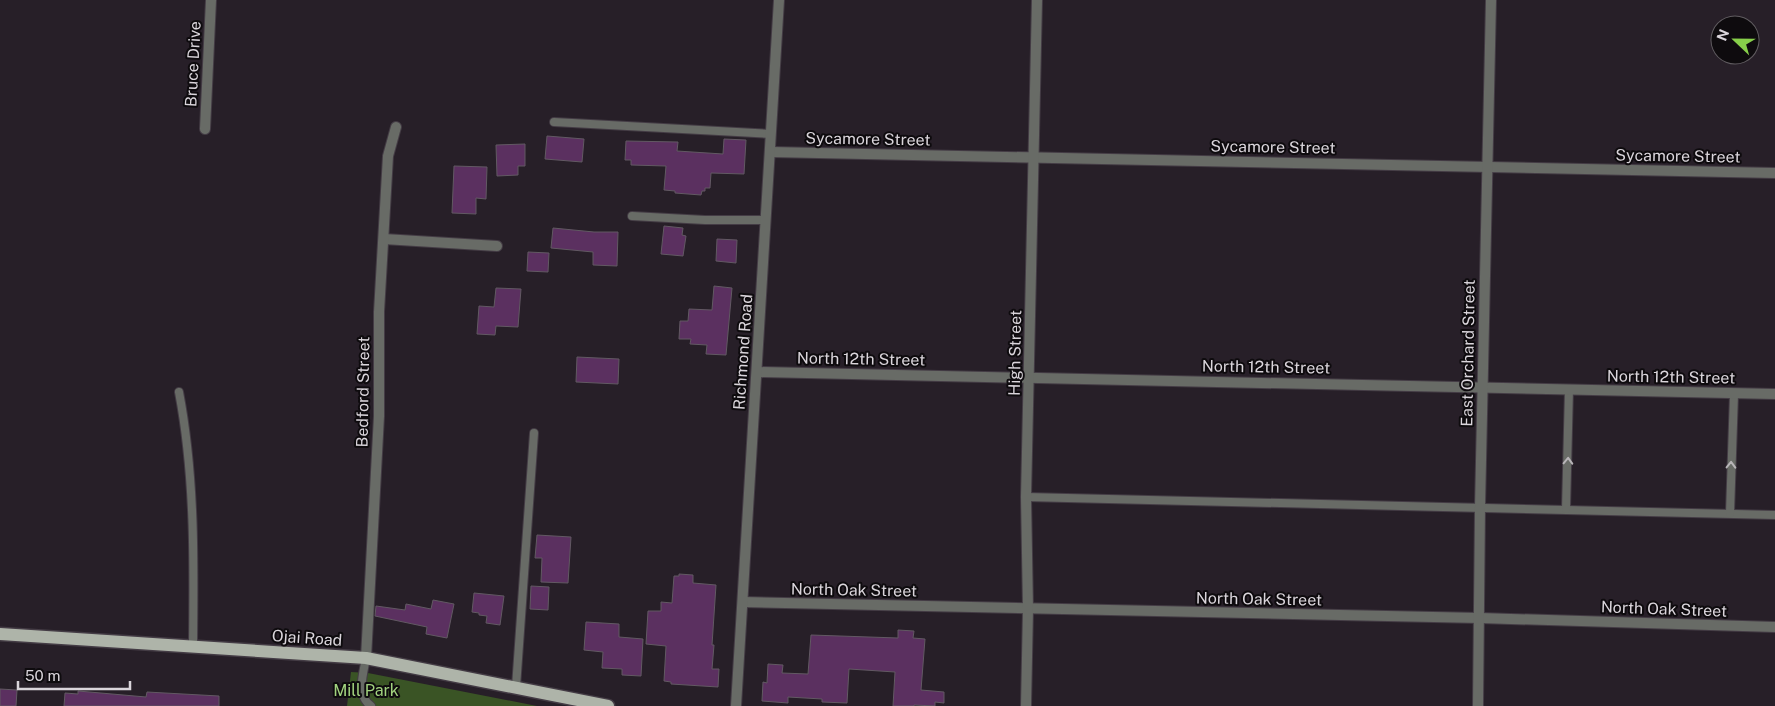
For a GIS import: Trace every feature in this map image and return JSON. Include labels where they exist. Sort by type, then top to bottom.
[{"type":"main road","name":"Ojai Road","points":[[0,634],[366,658],[607,706]]},
{"type":"street","name":"Bruce Drive","points":[[205,128],[212,0]]},
{"type":"street","name":"Richmond Road","points":[[736,706],[780,0]]},
{"type":"street","name":"High Street","points":[[1026,706],[1028,609],[1026,497],[1037,0]]},
{"type":"street","name":"East Orchard Street","points":[[1478,706],[1486,166],[1491,0]]},
{"type":"street","name":"Bedford Street","points":[[366,658],[379,416],[379,312],[388,156],[396,127]]},
{"type":"street","name":"Sycamore Street","points":[[771,152],[1775,173]]},
{"type":"street","points":[[384,240],[497,246]]},
{"type":"street","name":"North 12th Street","points":[[757,372],[1775,394]]},
{"type":"street","name":"North Oak Street","points":[[742,602],[1480,618],[1775,627]]},
{"type":"lane","points":[[554,122],[772,134]]},
{"type":"lane","points":[[632,216],[705,220],[766,220]]},
{"type":"lane","points":[[1566,509],[1569,389]]},
{"type":"lane","points":[[179,392],[185,424],[194,545],[193,646]]},
{"type":"lane","points":[[1730,513],[1734,394]]},
{"type":"lane","points":[[516,687],[534,433]]},
{"type":"lane","points":[[1026,497],[1775,514]]},
{"type":"lane","points":[[366,658],[361,693],[366,702],[371,706]]},
{"type":"green space","name":"Mill Park","points":[[351,672],[368,673],[537,706],[347,706]]},
{"type":"building","points":[[547,136],[584,139],[582,162],[545,159]]},
{"type":"building","points":[[724,139],[746,140],[744,174],[711,173],[710,188],[705,188],[701,195],[664,190],[666,166],[631,165],[631,160],[625,160],[626,141],[678,142],[677,151],[723,154]]},
{"type":"building","points":[[525,144],[525,166],[518,166],[518,175],[497,176],[496,145]]},
{"type":"building","points":[[454,166],[487,167],[486,199],[476,198],[476,214],[452,213]]},
{"type":"building","points":[[664,226],[683,228],[682,235],[686,236],[683,256],[661,254]]},
{"type":"building","points":[[553,228],[618,232],[617,266],[593,265],[593,252],[551,248]]},
{"type":"building","points":[[717,239],[737,240],[736,263],[716,261]]},
{"type":"building","points":[[528,252],[549,253],[548,272],[527,271]]},
{"type":"building","points":[[714,286],[732,288],[726,355],[706,354],[707,345],[690,344],[691,339],[679,339],[680,321],[688,321],[689,309],[712,310]]},
{"type":"building","points":[[496,288],[521,289],[518,327],[496,326],[495,335],[477,334],[479,306],[494,307]]},
{"type":"building","points":[[577,357],[619,359],[618,384],[576,382]]},
{"type":"building","points":[[537,535],[571,537],[568,583],[541,582],[542,558],[535,558]]},
{"type":"building","points":[[679,574],[693,575],[693,583],[716,585],[712,669],[719,669],[718,687],[671,684],[671,682],[664,681],[666,646],[646,644],[648,611],[661,611],[661,602],[672,603],[674,576],[679,576]]},
{"type":"building","points":[[531,586],[549,587],[548,610],[530,609]]},
{"type":"building","points":[[474,593],[504,596],[500,625],[486,623],[487,616],[472,612]]},
{"type":"building","points":[[433,600],[454,604],[447,638],[426,634],[427,627],[375,616],[376,606],[405,610],[406,604],[431,609]]},
{"type":"building","points":[[586,622],[619,624],[619,637],[643,639],[641,676],[622,675],[622,669],[602,668],[603,652],[584,650]]},
{"type":"building","points":[[898,630],[914,631],[913,638],[925,639],[921,690],[944,692],[944,703],[935,702],[935,706],[893,706],[895,672],[849,669],[847,703],[822,702],[822,699],[788,697],[788,703],[762,701],[763,682],[767,683],[768,664],[783,665],[782,673],[808,674],[811,635],[898,638]]},
{"type":"building","points":[[0,689],[17,690],[16,706],[0,706]]},
{"type":"building","points":[[78,691],[146,697],[147,692],[219,696],[219,706],[64,706],[65,693],[78,694]]}]
